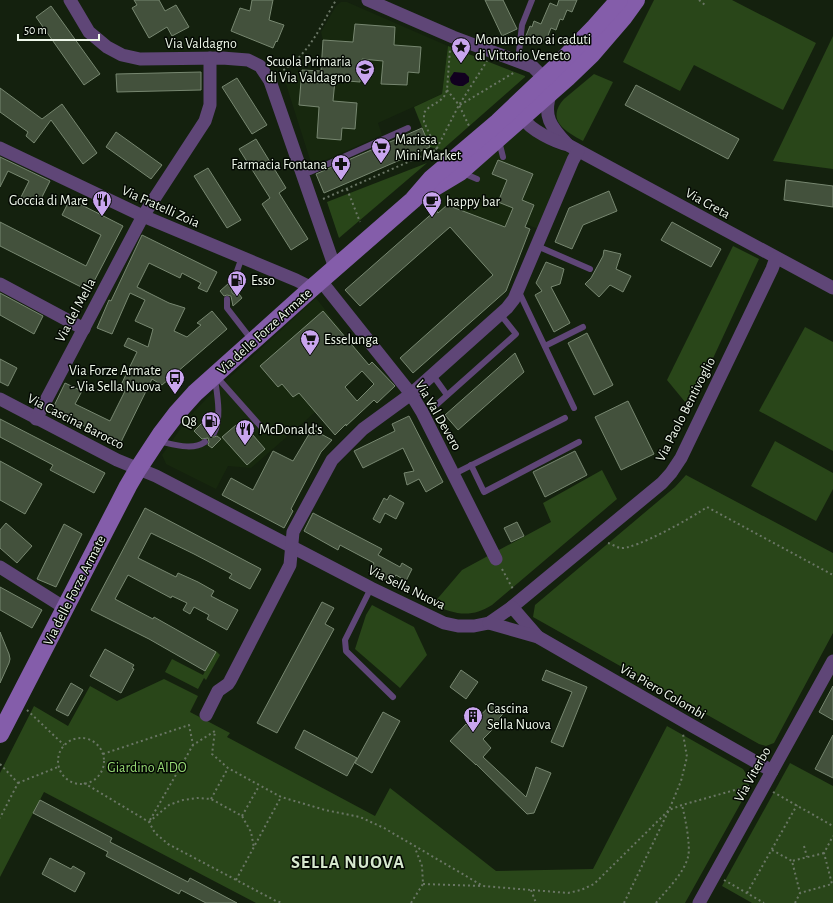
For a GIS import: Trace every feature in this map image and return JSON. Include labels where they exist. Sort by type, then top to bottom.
[{"type":"street","name":"Via Valdagno","points":[[70,0],[89,32],[107,48],[122,55],[140,59],[210,58],[248,60],[260,66],[270,81],[336,268]]},
{"type":"street","points":[[368,0],[518,66],[533,67],[548,85]]},
{"type":"street","name":"Via delle Forze Armate","points":[[548,85],[619,0]]},
{"type":"street","name":"Via delle Forze Armate","points":[[0,734],[138,469],[177,413],[195,393],[252,341],[413,200],[432,178],[485,133],[520,110],[548,85],[592,54],[623,18],[636,0]]},
{"type":"street","name":"Via del Mella","points":[[36,419],[143,216],[205,121],[208,114],[210,96],[210,58]]},
{"type":"street","name":"Via Creta","points":[[548,85],[547,113],[558,134],[573,148]]},
{"type":"street","name":"Via Creta","points":[[520,110],[530,126],[558,142],[573,148],[833,288]]},
{"type":"street","name":"Via Fratelli Zoia","points":[[0,148],[143,216],[296,280],[317,284]]},
{"type":"street","points":[[206,715],[218,691],[230,681],[290,564],[293,532],[332,460],[363,429],[411,394],[500,314],[514,299],[573,160],[573,148]]},
{"type":"street","name":"Via Paolo Bentivoglio","points":[[512,607],[662,483],[670,473],[680,458],[776,258]]},
{"type":"street","points":[[0,284],[84,329]]},
{"type":"street","name":"Via Val Devero","points":[[317,284],[411,394],[454,474],[496,559]]},
{"type":"street","name":"Via Cascina Barocco","points":[[0,399],[36,419],[138,469]]},
{"type":"street","name":"Via Sella Nuova","points":[[138,469],[156,476],[194,495],[371,588],[444,623],[458,626],[474,626],[488,623],[512,607]]},
{"type":"street","points":[[0,567],[65,608]]},
{"type":"street","name":"Via Piero Colombi","points":[[512,607],[538,637]]},
{"type":"street","name":"Via Piero Colombi","points":[[488,623],[538,637],[772,771]]},
{"type":"street","name":"Via Viterbo","points":[[699,903],[833,661]]},
{"type":"lane","points":[[518,66],[522,26],[532,0]]},
{"type":"lane","points":[[310,172],[408,128]]},
{"type":"lane","points":[[485,133],[503,157]]},
{"type":"lane","points":[[452,162],[477,180]]},
{"type":"lane","points":[[537,246],[590,269]]},
{"type":"lane","points":[[236,291],[238,271],[242,258]]},
{"type":"lane","points":[[518,290],[574,408]]},
{"type":"lane","points":[[227,299],[227,308],[252,341]]},
{"type":"lane","name":"Via Val Devero","points":[[434,407],[516,334],[500,314]]},
{"type":"lane","points":[[545,346],[583,327]]},
{"type":"lane","name":"Via Val Devero","points":[[432,374],[447,395]]},
{"type":"lane","points":[[215,375],[263,429]]},
{"type":"lane","points":[[214,433],[217,428],[218,420],[215,375]]},
{"type":"lane","points":[[454,474],[565,418]]},
{"type":"lane","points":[[157,440],[190,446],[198,446],[205,442]]},
{"type":"lane","points":[[470,465],[484,492],[579,442]]},
{"type":"lane","points":[[371,588],[345,640],[346,651],[393,696]]},
{"type":"path","points":[[278,73],[297,61],[311,45],[336,0]]},
{"type":"path","points":[[699,0],[705,6]]},
{"type":"path","points":[[451,44],[447,90],[445,96],[430,106],[424,113],[424,122],[436,150],[452,162]]},
{"type":"path","points":[[320,201],[436,150],[459,105],[489,59]]},
{"type":"path","points":[[459,105],[518,66]]},
{"type":"path","points":[[447,90],[485,133]]},
{"type":"path","points":[[347,189],[360,222]]},
{"type":"path","points":[[606,542],[620,548],[630,547],[672,528],[707,507],[833,575]]},
{"type":"path","points":[[496,559],[514,591]]},
{"type":"path","points":[[26,710],[30,711],[64,745]]},
{"type":"path","points":[[624,903],[669,810],[681,781],[687,757],[683,735],[689,724]]},
{"type":"path","points":[[102,754],[190,725],[193,745]]},
{"type":"path","points":[[149,822],[193,745],[215,731],[212,754],[228,768],[281,797],[325,810],[360,817],[384,828],[482,886]]},
{"type":"path","points":[[86,738],[99,747],[104,762],[98,776],[92,781],[84,783],[76,783],[67,780],[58,767],[60,751],[64,745],[71,740],[86,738]]},
{"type":"path","points":[[0,764],[18,783]]},
{"type":"path","points":[[0,818],[18,783],[58,767]]},
{"type":"path","points":[[211,799],[228,768]]},
{"type":"path","points":[[84,783],[149,822],[155,833],[168,844],[276,901],[283,903]]},
{"type":"path","points":[[242,816],[259,785]]},
{"type":"path","points":[[423,884],[482,886],[568,893],[581,890],[594,884],[669,810],[748,786]]},
{"type":"path","points":[[772,791],[833,826]]},
{"type":"path","points":[[236,880],[281,797]]},
{"type":"path","points":[[149,822],[169,806],[183,800],[197,798],[211,799],[242,816],[251,832],[254,848]]},
{"type":"path","points":[[656,903],[679,875],[688,857],[689,850],[682,805]]},
{"type":"path","points":[[747,893],[797,805]]},
{"type":"path","points":[[800,893],[832,885],[824,853],[833,836]]},
{"type":"path","points":[[804,846],[807,857]]},
{"type":"path","points":[[411,903],[423,884],[422,866],[415,847]]},
{"type":"path","points":[[772,850],[792,861],[824,853]]},
{"type":"path","points":[[792,861],[800,893],[795,903]]},
{"type":"path","points":[[723,880],[764,903]]},
{"type":"path","points":[[531,890],[536,903]]},
{"type":"shaded area","name":"Scuola Primaria di Via Valdagno","points":[[341,2],[347,2],[448,46],[442,94],[378,123],[382,135],[312,166],[284,78],[302,70],[321,71],[323,40],[321,32],[336,6]]},
{"type":"shaded area","points":[[454,72],[465,73],[469,77],[469,82],[463,86],[457,86],[451,83],[450,78]]},
{"type":"shaded area","points":[[515,119],[537,138],[552,147],[571,154],[540,230],[512,218],[491,273],[424,197]]},
{"type":"shaded area","points":[[316,298],[369,365],[251,468],[228,466],[216,489],[166,464],[162,455],[188,418],[207,398]]},
{"type":"green space","points":[[654,0],[732,0],[816,43],[783,110],[694,65],[680,91],[623,62]]},
{"type":"green space","points":[[833,36],[833,169],[773,161]]},
{"type":"green space","points":[[448,46],[525,77],[442,150],[430,147],[414,107],[442,94]]},
{"type":"green space","points":[[594,74],[613,82],[583,141],[570,134],[560,124],[557,119],[557,113],[559,106],[564,99]]},
{"type":"green space","points":[[427,163],[339,238],[327,202]]},
{"type":"green space","points":[[733,246],[759,259],[690,408],[667,380]]},
{"type":"green space","points":[[805,327],[833,342],[833,451],[759,411]]},
{"type":"green space","points":[[775,441],[833,473],[833,489],[816,521],[751,486]]},
{"type":"green space","points":[[602,470],[617,499],[492,605],[477,612],[463,614],[448,611],[433,604],[462,570],[551,522],[543,503]]},
{"type":"green space","points":[[686,475],[833,553],[833,633],[774,743],[766,746],[759,744],[533,617],[535,605],[675,487]]},
{"type":"green space","points":[[372,605],[414,627],[427,655],[400,688],[355,649],[366,615]]},
{"type":"green space","points":[[216,651],[220,655],[206,680],[204,678],[198,689],[165,672],[172,659],[203,675]]},
{"type":"green space","name":"Giardino AIDO","points":[[164,679],[198,696],[190,712],[230,733],[227,737],[375,816],[390,788],[496,871],[593,869],[667,726],[743,769],[747,775],[749,783],[748,789],[685,903],[256,903],[44,792],[0,877],[0,773],[34,706],[68,726],[90,686],[117,701]]},
{"type":"green space","points":[[790,763],[833,786],[833,903],[752,903],[722,886]]},
{"type":"building","points":[[134,0],[159,0],[165,11],[176,5],[189,27],[172,36],[167,27],[149,38],[132,8],[137,5]]},
{"type":"building","points":[[252,0],[273,0],[269,20],[284,25],[273,48],[231,31],[240,8],[250,11]]},
{"type":"building","points":[[485,0],[503,0],[517,29],[502,36]]},
{"type":"building","points":[[559,0],[577,0],[572,12],[567,10],[563,20],[560,19],[556,30],[551,28],[547,38],[545,37],[541,44],[525,38],[534,21],[541,24],[550,3],[557,6]]},
{"type":"building","points":[[51,6],[100,74],[84,85],[36,17]]},
{"type":"building","points":[[355,24],[395,27],[394,45],[421,47],[419,73],[408,72],[407,85],[381,84],[383,61],[362,59],[360,82],[335,80],[333,101],[357,103],[355,129],[342,128],[341,140],[317,138],[319,107],[299,105],[302,70],[321,71],[323,40],[353,42]]},
{"type":"building","points":[[201,72],[201,90],[117,92],[116,74]]},
{"type":"building","points":[[237,78],[267,125],[252,134],[222,87]]},
{"type":"building","points":[[636,85],[739,139],[728,159],[625,105]]},
{"type":"building","points":[[0,88],[42,119],[62,104],[97,153],[83,164],[51,120],[34,143],[26,136],[28,132],[0,112]]},
{"type":"building","points":[[422,128],[430,147],[324,193],[316,174]]},
{"type":"building","points":[[116,132],[162,165],[151,179],[106,147]]},
{"type":"building","points":[[256,139],[286,188],[279,193],[308,239],[291,250],[262,204],[270,198],[239,149]]},
{"type":"building","points":[[0,157],[50,181],[38,205],[21,197],[29,181],[8,171],[0,187]]},
{"type":"building","points":[[498,160],[533,174],[522,200],[534,205],[525,227],[530,229],[506,291],[413,373],[400,358],[493,275],[450,227],[360,306],[345,290],[436,210],[438,213],[447,205],[505,227],[513,208],[498,202],[507,180],[492,174]]},
{"type":"building","points":[[208,168],[241,220],[227,228],[194,176]]},
{"type":"building","points":[[786,180],[833,186],[833,207],[784,200]]},
{"type":"building","points":[[609,191],[617,211],[583,225],[572,249],[555,242],[569,208]]},
{"type":"building","points":[[70,199],[123,226],[89,291],[0,246],[0,222],[86,266],[101,235],[62,215]]},
{"type":"building","points":[[672,222],[721,249],[711,267],[661,240]]},
{"type":"building","points":[[142,235],[217,272],[207,292],[198,288],[201,283],[182,273],[180,278],[149,263],[137,287],[169,303],[185,308],[174,331],[187,337],[201,325],[197,323],[212,311],[227,329],[162,385],[152,379],[120,444],[52,410],[65,383],[82,391],[75,404],[110,421],[125,391],[119,389],[137,352],[124,346],[128,338],[148,347],[153,329],[135,321],[145,300],[130,293],[112,334],[97,328],[109,300],[111,301]]},
{"type":"building","points":[[604,250],[621,254],[616,269],[631,276],[623,292],[610,285],[599,297],[585,284],[591,278],[603,256]]},
{"type":"building","points":[[546,262],[564,269],[560,284],[551,287],[570,323],[554,332],[535,295],[542,291],[536,283]]},
{"type":"building","points":[[229,283],[232,286],[232,293],[235,295],[239,294],[242,298],[233,306],[231,296],[224,296],[220,291]]},
{"type":"building","points":[[0,293],[43,316],[34,334],[0,315]]},
{"type":"building","points":[[323,311],[369,365],[372,362],[395,386],[377,403],[374,400],[335,435],[299,393],[293,397],[282,384],[278,387],[260,366]],"holes":[[[362,371],[374,384],[357,401],[345,387]]]},
{"type":"building","points":[[587,333],[613,385],[594,395],[568,343]]},
{"type":"building","points":[[515,353],[524,372],[458,430],[445,415]]},
{"type":"building","points":[[0,359],[17,368],[8,386],[0,382]]},
{"type":"building","points":[[628,401],[654,454],[621,470],[595,417]]},
{"type":"building","points":[[409,416],[443,482],[426,492],[419,479],[407,485],[404,473],[414,471],[403,448],[363,468],[354,451],[395,431],[392,424]]},
{"type":"building","points":[[0,419],[105,473],[94,493],[50,470],[53,465],[0,437]]},
{"type":"building","points":[[203,422],[211,429],[211,436],[217,436],[221,439],[212,448],[208,445],[208,438],[202,439],[194,431]]},
{"type":"building","points":[[236,425],[242,431],[246,427],[265,449],[247,465],[222,437]]},
{"type":"building","points":[[312,429],[332,440],[321,452],[291,509],[293,511],[284,528],[222,495],[231,478],[253,490],[273,451],[293,461]]},
{"type":"building","points":[[575,451],[587,475],[545,497],[533,472]]},
{"type":"building","points":[[0,461],[42,484],[25,514],[0,500]]},
{"type":"building","points":[[390,495],[404,503],[396,519],[385,513],[380,523],[373,519],[384,498],[387,500]]},
{"type":"building","points":[[145,508],[261,569],[250,589],[229,578],[232,574],[151,533],[138,558],[176,577],[178,573],[198,582],[214,591],[211,596],[238,610],[227,630],[207,619],[209,615],[194,607],[190,614],[183,610],[187,603],[172,596],[171,598],[128,575],[115,599],[153,619],[154,617],[216,652],[205,671],[149,639],[91,610]]},
{"type":"building","points":[[313,513],[382,549],[378,555],[400,567],[402,563],[412,569],[406,581],[396,575],[391,583],[369,572],[374,563],[340,545],[338,550],[304,531]]},
{"type":"building","points":[[517,522],[524,536],[511,542],[504,528]]},
{"type":"building","points":[[6,523],[32,546],[17,563],[0,548],[0,530]]},
{"type":"building","points":[[64,524],[82,534],[56,587],[37,579]]},
{"type":"building","points":[[0,587],[42,610],[32,628],[0,610]]},
{"type":"building","points":[[322,602],[334,608],[325,624],[334,629],[277,733],[257,723]]},
{"type":"building","points":[[0,632],[10,659],[0,683]]},
{"type":"building","points":[[105,649],[134,665],[132,668],[134,669],[121,693],[90,676]]},
{"type":"building","points":[[461,670],[478,682],[466,699],[450,687]]},
{"type":"building","name":"Cascina Sella Nuova","points":[[546,670],[587,687],[563,747],[551,742],[572,692],[542,680]]},
{"type":"building","points":[[71,683],[83,690],[68,716],[56,710]]},
{"type":"building","points":[[833,686],[833,720],[819,712]]},
{"type":"building","points":[[493,703],[504,713],[499,718],[501,721],[483,739],[491,748],[483,757],[526,797],[536,767],[551,773],[534,813],[527,814],[450,741],[466,724],[469,726]]},
{"type":"building","points":[[383,712],[400,721],[372,773],[355,763]]},
{"type":"building","points":[[304,730],[357,758],[347,776],[295,748]]},
{"type":"building","points":[[833,735],[833,778],[815,769]]},
{"type":"building","points":[[40,800],[112,838],[110,842],[188,882],[190,878],[237,903],[206,903],[181,890],[179,894],[106,856],[108,852],[33,813]]},
{"type":"building","points":[[50,858],[71,869],[73,866],[85,873],[75,892],[42,874]]},
{"type":"place","name":"Monumento ai caduti di Vittorio Veneto","points":[[461,64]]},
{"type":"place","name":"Scuola Primaria di Via Valdagno","points":[[365,86]]},
{"type":"place","name":"Marissa Mini Market","points":[[381,164]]},
{"type":"place","name":"Farmacia Fontana","points":[[341,181]]},
{"type":"place","name":"Goccia di Mare","points":[[102,217]]},
{"type":"place","name":"happy bar","points":[[432,218]]},
{"type":"place","name":"Esso","points":[[237,297]]},
{"type":"place","name":"Esselunga","points":[[310,356]]},
{"type":"place","name":"Via Forze Armate - Via Sella Nuova","points":[[175,395]]},
{"type":"place","name":"Q8","points":[[211,438]]},
{"type":"place","name":"McDonald's","points":[[245,446]]},
{"type":"place","name":"Cascina Sella Nuova","points":[[473,733]]},
{"type":"district","name":"SELLA NUOVA","points":[[348,862]]}]
